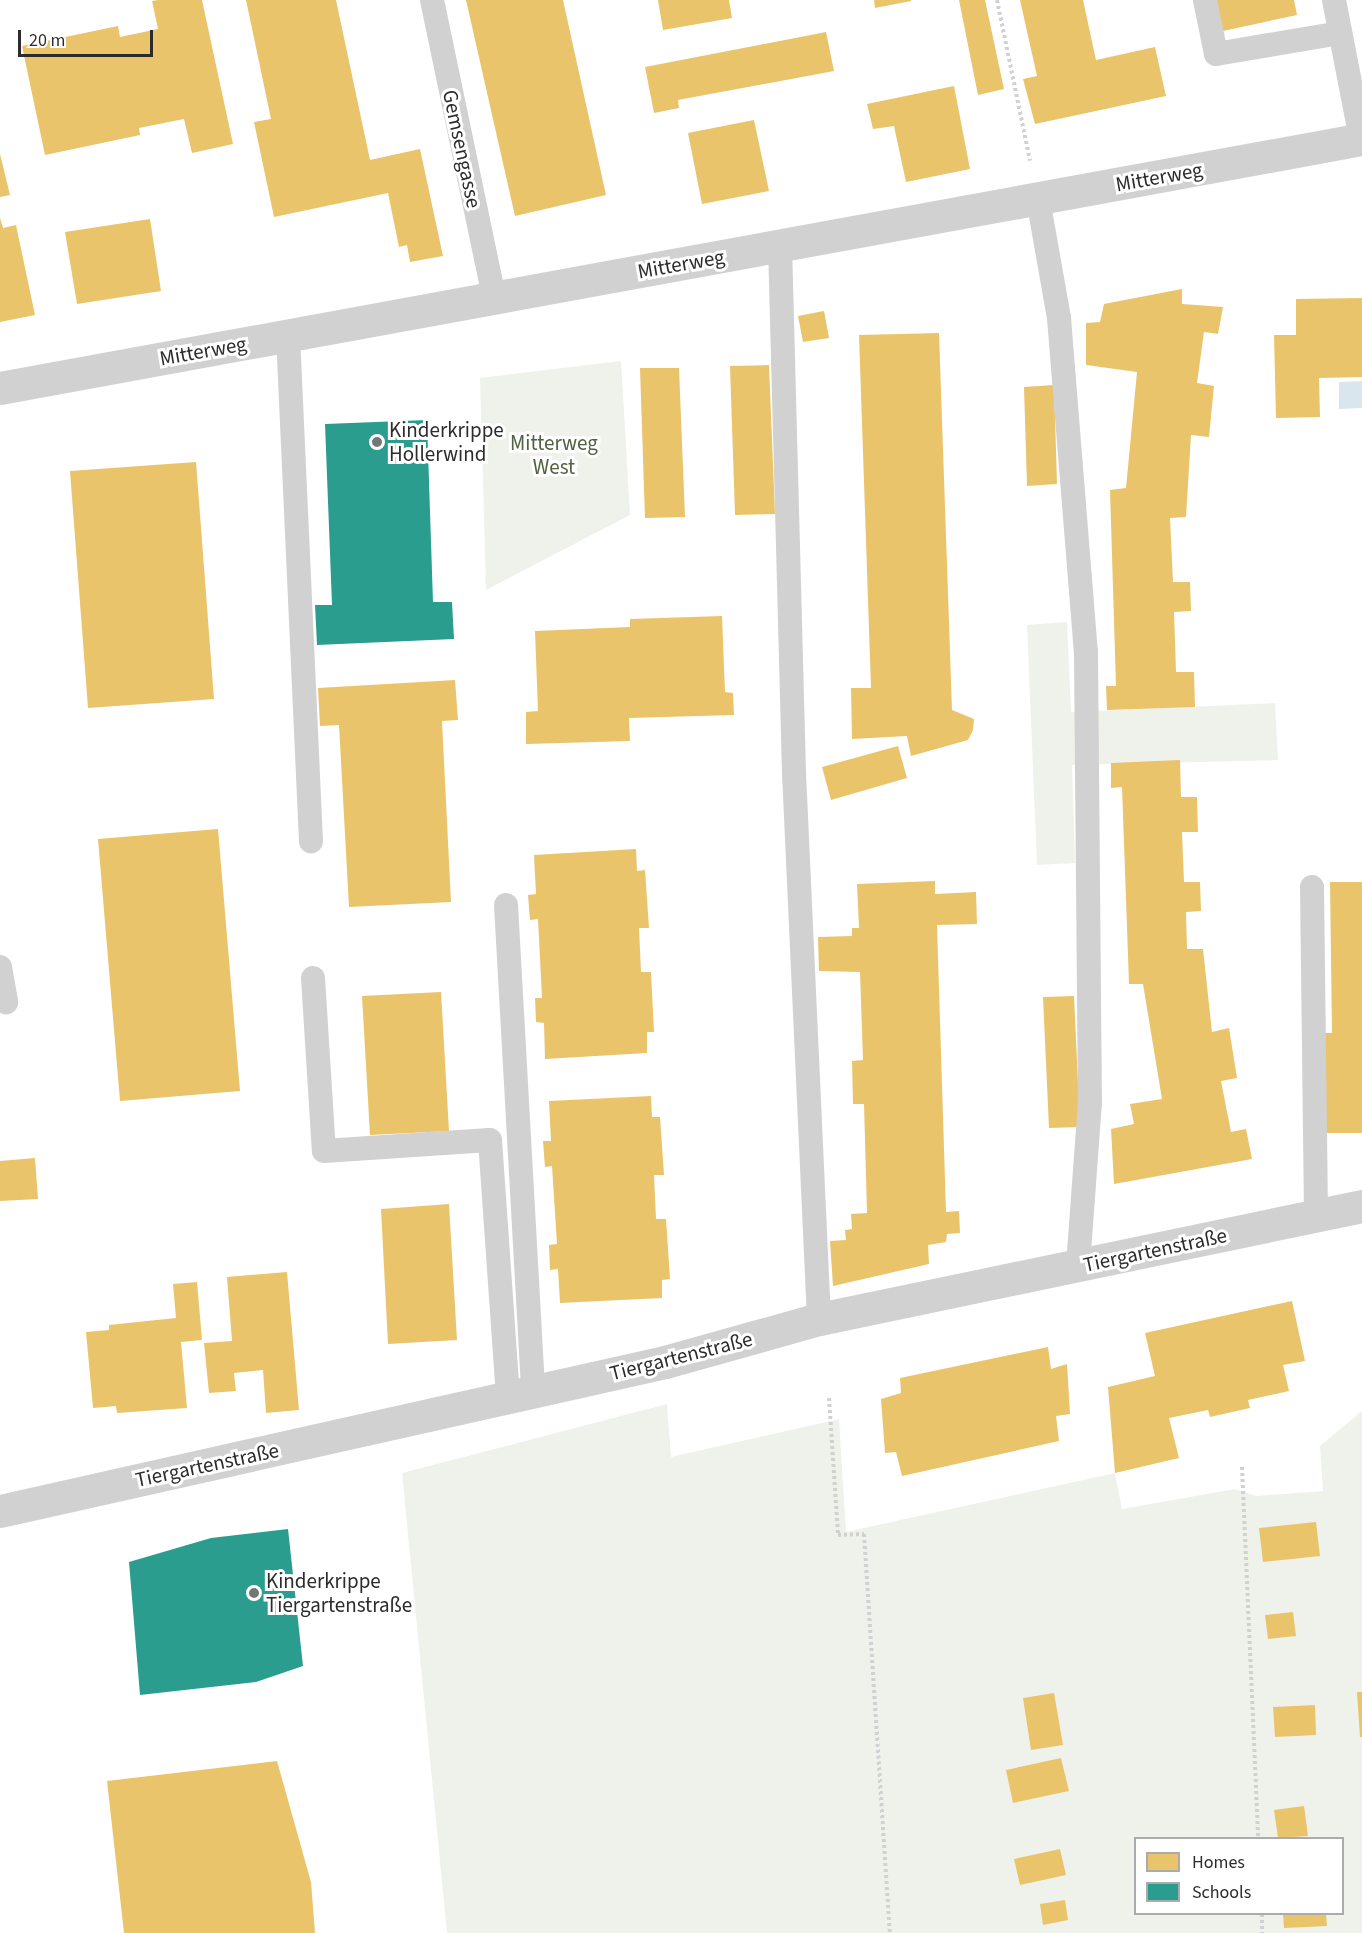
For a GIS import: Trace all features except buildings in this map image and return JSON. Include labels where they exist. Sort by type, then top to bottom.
[{"type":"street","name":"Mitterweg","points":[[0,388],[1362,139]]},
{"type":"street","name":"Tiergartenstraße","points":[[0,1510],[665,1362],[819,1319],[1362,1206]]},
{"type":"lane","name":"Gemsengasse","points":[[432,0],[494,298]]},
{"type":"lane","points":[[1204,0],[1216,54],[1340,33]]},
{"type":"lane","points":[[1334,0],[1362,139]]},
{"type":"lane","points":[[1038,199],[1059,318],[1086,652],[1090,1102],[1078,1266]]},
{"type":"lane","points":[[780,245],[794,773],[819,1319]]},
{"type":"lane","points":[[288,335],[311,841]]},
{"type":"lane","points":[[1312,886],[1316,1216]]},
{"type":"lane","points":[[506,905],[520,1394]]},
{"type":"lane","points":[[0,967],[6,1002]]},
{"type":"lane","points":[[313,978],[324,1151],[490,1140],[520,1394]]},
{"type":"path","points":[[997,0],[1038,199]]},
{"type":"path","points":[[829,1398],[838,1536],[864,1534],[890,1933]]},
{"type":"path","points":[[1242,1467],[1258,1837]]},
{"type":"path","points":[[1262,1915],[1262,1933]]},
{"type":"green space","name":"Mitterweg West","points":[[621,361],[630,515],[486,590],[480,378]]},
{"type":"green space","points":[[1067,622],[1071,712],[1275,703],[1278,760],[1072,765],[1075,863],[1037,865],[1027,625]]},
{"type":"green space","points":[[667,1404],[671,1457],[839,1419],[846,1532],[1115,1473],[1122,1509],[1235,1489],[1256,1496],[1323,1491],[1320,1446],[1362,1411],[1362,1933],[447,1933],[402,1473]]},
{"type":"shaded area","points":[[1362,381],[1362,408],[1339,409],[1339,382]]},
{"type":"place","name":"Kinderkrippe Hollerwind","points":[[377,442]]},
{"type":"place","name":"Kinderkrippe Tiergartenstraße","points":[[254,1593]]}]
